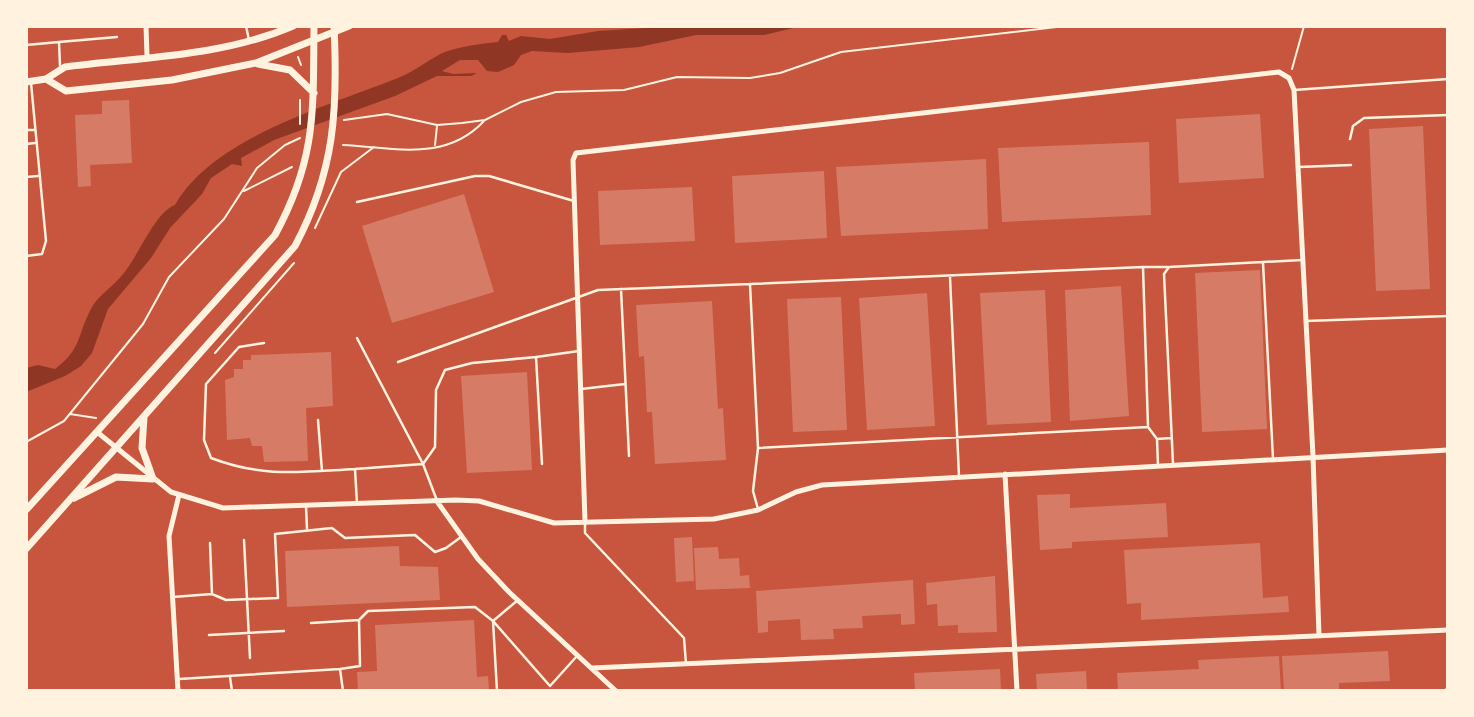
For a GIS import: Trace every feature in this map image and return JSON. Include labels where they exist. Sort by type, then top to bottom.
[{"type":"main road","points":[[28,81],[46,79],[61,69],[201,52],[250,41],[293,26]]},
{"type":"main road","points":[[26,510],[275,235],[288,211],[310,148],[314,93],[314,26]]},
{"type":"main road","points":[[46,79],[66,91],[172,80],[256,63],[349,26]]},
{"type":"main road","points":[[26,549],[295,246],[321,191],[334,137],[334,30]]},
{"type":"main road","points":[[256,63],[290,70],[314,93]]},
{"type":"main road","points":[[67,502],[116,477],[153,480],[142,448],[145,415]]},
{"type":"street","points":[[146,26],[147,57]]},
{"type":"street","points":[[585,521],[574,201],[573,160],[576,153],[1279,72],[1289,78],[1294,90],[1313,456],[1319,636]]},
{"type":"street","points":[[97,432],[153,480],[179,495],[223,508],[478,500],[554,523],[715,519],[758,510],[796,492],[822,485],[1448,450]]},
{"type":"street","points":[[1005,474],[1017,691]]},
{"type":"street","points":[[178,691],[169,536],[179,495]]},
{"type":"street","points":[[436,500],[461,536],[517,600],[617,691]]},
{"type":"street","points":[[592,668],[1448,630]]},
{"type":"lane","points":[[246,26],[250,41]]},
{"type":"lane","points":[[26,45],[117,37]]},
{"type":"lane","points":[[59,42],[61,69]]},
{"type":"lane","points":[[1294,90],[1448,79]]},
{"type":"lane","points":[[26,256],[42,254],[46,241],[44,197],[38,176],[28,81]]},
{"type":"lane","points":[[26,115],[33,114]]},
{"type":"lane","points":[[1350,139],[1353,126],[1364,118],[1448,115]]},
{"type":"lane","points":[[26,131],[34,130]]},
{"type":"lane","points":[[26,144],[35,143]]},
{"type":"lane","points":[[1299,167],[1351,165]]},
{"type":"lane","points":[[26,177],[38,176]]},
{"type":"lane","points":[[358,202],[475,176],[489,176],[574,201]]},
{"type":"lane","points":[[398,362],[598,290],[1303,260]]},
{"type":"lane","points":[[1264,262],[1273,458]]},
{"type":"lane","points":[[1143,267],[1148,426],[1157,439],[1158,465]]},
{"type":"lane","points":[[1169,267],[1164,274],[1173,464]]},
{"type":"lane","points":[[950,275],[958,476]]},
{"type":"lane","points":[[750,284],[758,448],[753,491],[758,510]]},
{"type":"lane","points":[[621,289],[629,456]]},
{"type":"lane","points":[[1306,321],[1448,316]]},
{"type":"lane","points":[[358,338],[423,464],[436,500]]},
{"type":"lane","points":[[264,343],[239,347],[206,384],[204,440],[211,458],[235,467],[269,474],[423,464]]},
{"type":"lane","points":[[423,464],[435,447],[436,390],[445,370],[472,363],[579,351]]},
{"type":"lane","points":[[536,357],[542,464]]},
{"type":"lane","points":[[581,389],[625,384]]},
{"type":"lane","points":[[318,420],[322,471]]},
{"type":"lane","points":[[758,448],[1148,426]]},
{"type":"lane","points":[[1157,439],[1171,438]]},
{"type":"lane","points":[[355,469],[357,504]]},
{"type":"lane","points":[[306,506],[307,529]]},
{"type":"lane","points":[[585,521],[585,533],[684,638],[686,664]]},
{"type":"lane","points":[[173,597],[212,594],[226,600],[278,598],[275,534],[332,528],[345,538],[415,535],[435,552],[446,548],[461,536]]},
{"type":"lane","points":[[244,540],[250,658]]},
{"type":"lane","points":[[210,543],[212,594]]},
{"type":"lane","points":[[493,621],[517,600]]},
{"type":"lane","points":[[311,623],[359,620],[368,611],[475,607],[493,621],[550,686]]},
{"type":"lane","points":[[177,679],[360,666],[359,620]]},
{"type":"lane","points":[[493,621],[498,691]]},
{"type":"lane","points":[[209,635],[284,631]]},
{"type":"lane","points":[[546,691],[578,655]]},
{"type":"lane","points":[[340,669],[343,691]]},
{"type":"lane","points":[[230,676],[232,691]]},
{"type":"path","points":[[343,145],[405,152],[435,145],[462,138],[485,120],[521,102],[556,92],[624,90],[677,77],[750,78],[780,73],[841,52],[1065,26]]},
{"type":"path","points":[[1289,78],[1304,26]]},
{"type":"path","points":[[298,57],[301,65]]},
{"type":"path","points":[[298,140],[300,100]]},
{"type":"path","points":[[337,122],[363,115],[387,114],[437,125],[485,120]]},
{"type":"path","points":[[435,145],[437,125]]},
{"type":"path","points":[[26,442],[64,421],[143,324],[169,277],[224,219],[269,156],[304,136]]},
{"type":"path","points":[[332,189],[346,166],[374,147]]},
{"type":"path","points":[[243,192],[292,167]]},
{"type":"path","points":[[70,414],[97,418]]},
{"type":"shaded area","points":[[677,26],[802,26],[764,35],[696,35],[639,47],[568,53],[532,51],[521,55],[514,65],[498,72],[487,71],[478,60],[460,60],[442,71],[453,74],[477,73],[471,76],[437,76],[395,96],[274,140],[241,158],[242,166],[232,164],[211,178],[202,194],[170,228],[151,258],[108,309],[92,353],[81,366],[65,376],[26,392],[26,368],[38,365],[55,369],[64,362],[75,348],[94,304],[124,273],[161,216],[175,205],[193,181],[216,160],[244,142],[307,113],[405,75],[445,52],[498,42],[502,35],[506,35],[509,41],[521,36],[550,39],[598,31]]},
{"type":"building","points":[[129,100],[132,163],[90,165],[91,186],[78,187],[75,115],[102,114],[102,101]]},
{"type":"building","points":[[1260,114],[1264,178],[1179,183],[1176,119]]},
{"type":"building","points":[[1423,126],[1430,289],[1376,291],[1369,129]]},
{"type":"building","points":[[1149,142],[1151,215],[1002,222],[998,148]]},
{"type":"building","points":[[986,159],[988,229],[841,236],[836,167]]},
{"type":"building","points":[[824,171],[827,238],[735,243],[732,176]]},
{"type":"building","points":[[692,187],[695,241],[600,245],[598,191]]},
{"type":"building","points":[[464,194],[494,292],[392,323],[362,226]]},
{"type":"building","points":[[1260,270],[1267,429],[1202,432],[1195,273]]},
{"type":"building","points":[[1121,286],[1129,416],[1070,421],[1065,290]]},
{"type":"building","points":[[1045,290],[1051,422],[987,425],[980,293]]},
{"type":"building","points":[[927,293],[935,426],[867,430],[859,298]]},
{"type":"building","points":[[841,297],[847,430],[793,432],[787,299]]},
{"type":"building","points":[[712,301],[718,409],[723,408],[726,460],[655,464],[652,412],[647,412],[644,356],[639,357],[636,305]]},
{"type":"building","points":[[331,352],[333,406],[306,408],[308,461],[264,462],[262,446],[252,446],[250,438],[227,440],[225,380],[234,377],[234,369],[243,369],[243,360],[251,360],[251,355]]},
{"type":"building","points":[[527,372],[532,470],[467,473],[461,376]]},
{"type":"building","points":[[1070,494],[1070,508],[1166,503],[1168,537],[1072,542],[1072,548],[1040,550],[1037,495]]},
{"type":"building","points":[[692,537],[694,581],[676,582],[674,538]]},
{"type":"building","points":[[1260,543],[1263,598],[1288,596],[1289,612],[1141,620],[1141,603],[1127,604],[1124,550]]},
{"type":"building","points":[[399,546],[400,566],[438,567],[440,600],[287,607],[285,551]]},
{"type":"building","points":[[718,547],[719,559],[739,558],[740,576],[749,575],[750,588],[696,590],[694,548]]},
{"type":"building","points":[[995,576],[997,632],[958,633],[958,625],[938,626],[937,604],[927,605],[926,583]]},
{"type":"building","points":[[913,580],[915,624],[901,625],[901,614],[862,616],[863,628],[833,629],[834,639],[801,640],[800,619],[768,621],[768,632],[758,633],[756,591]]},
{"type":"building","points":[[474,620],[477,677],[488,676],[489,691],[358,691],[357,672],[377,671],[375,625]]},
{"type":"building","points":[[1388,651],[1390,681],[1339,683],[1339,691],[1284,691],[1282,656]]},
{"type":"building","points":[[1279,656],[1281,691],[1118,691],[1117,673],[1199,669],[1198,660]]},
{"type":"building","points":[[1000,669],[1001,691],[915,691],[914,673]]},
{"type":"building","points":[[1086,671],[1087,691],[1037,691],[1036,674]]}]
